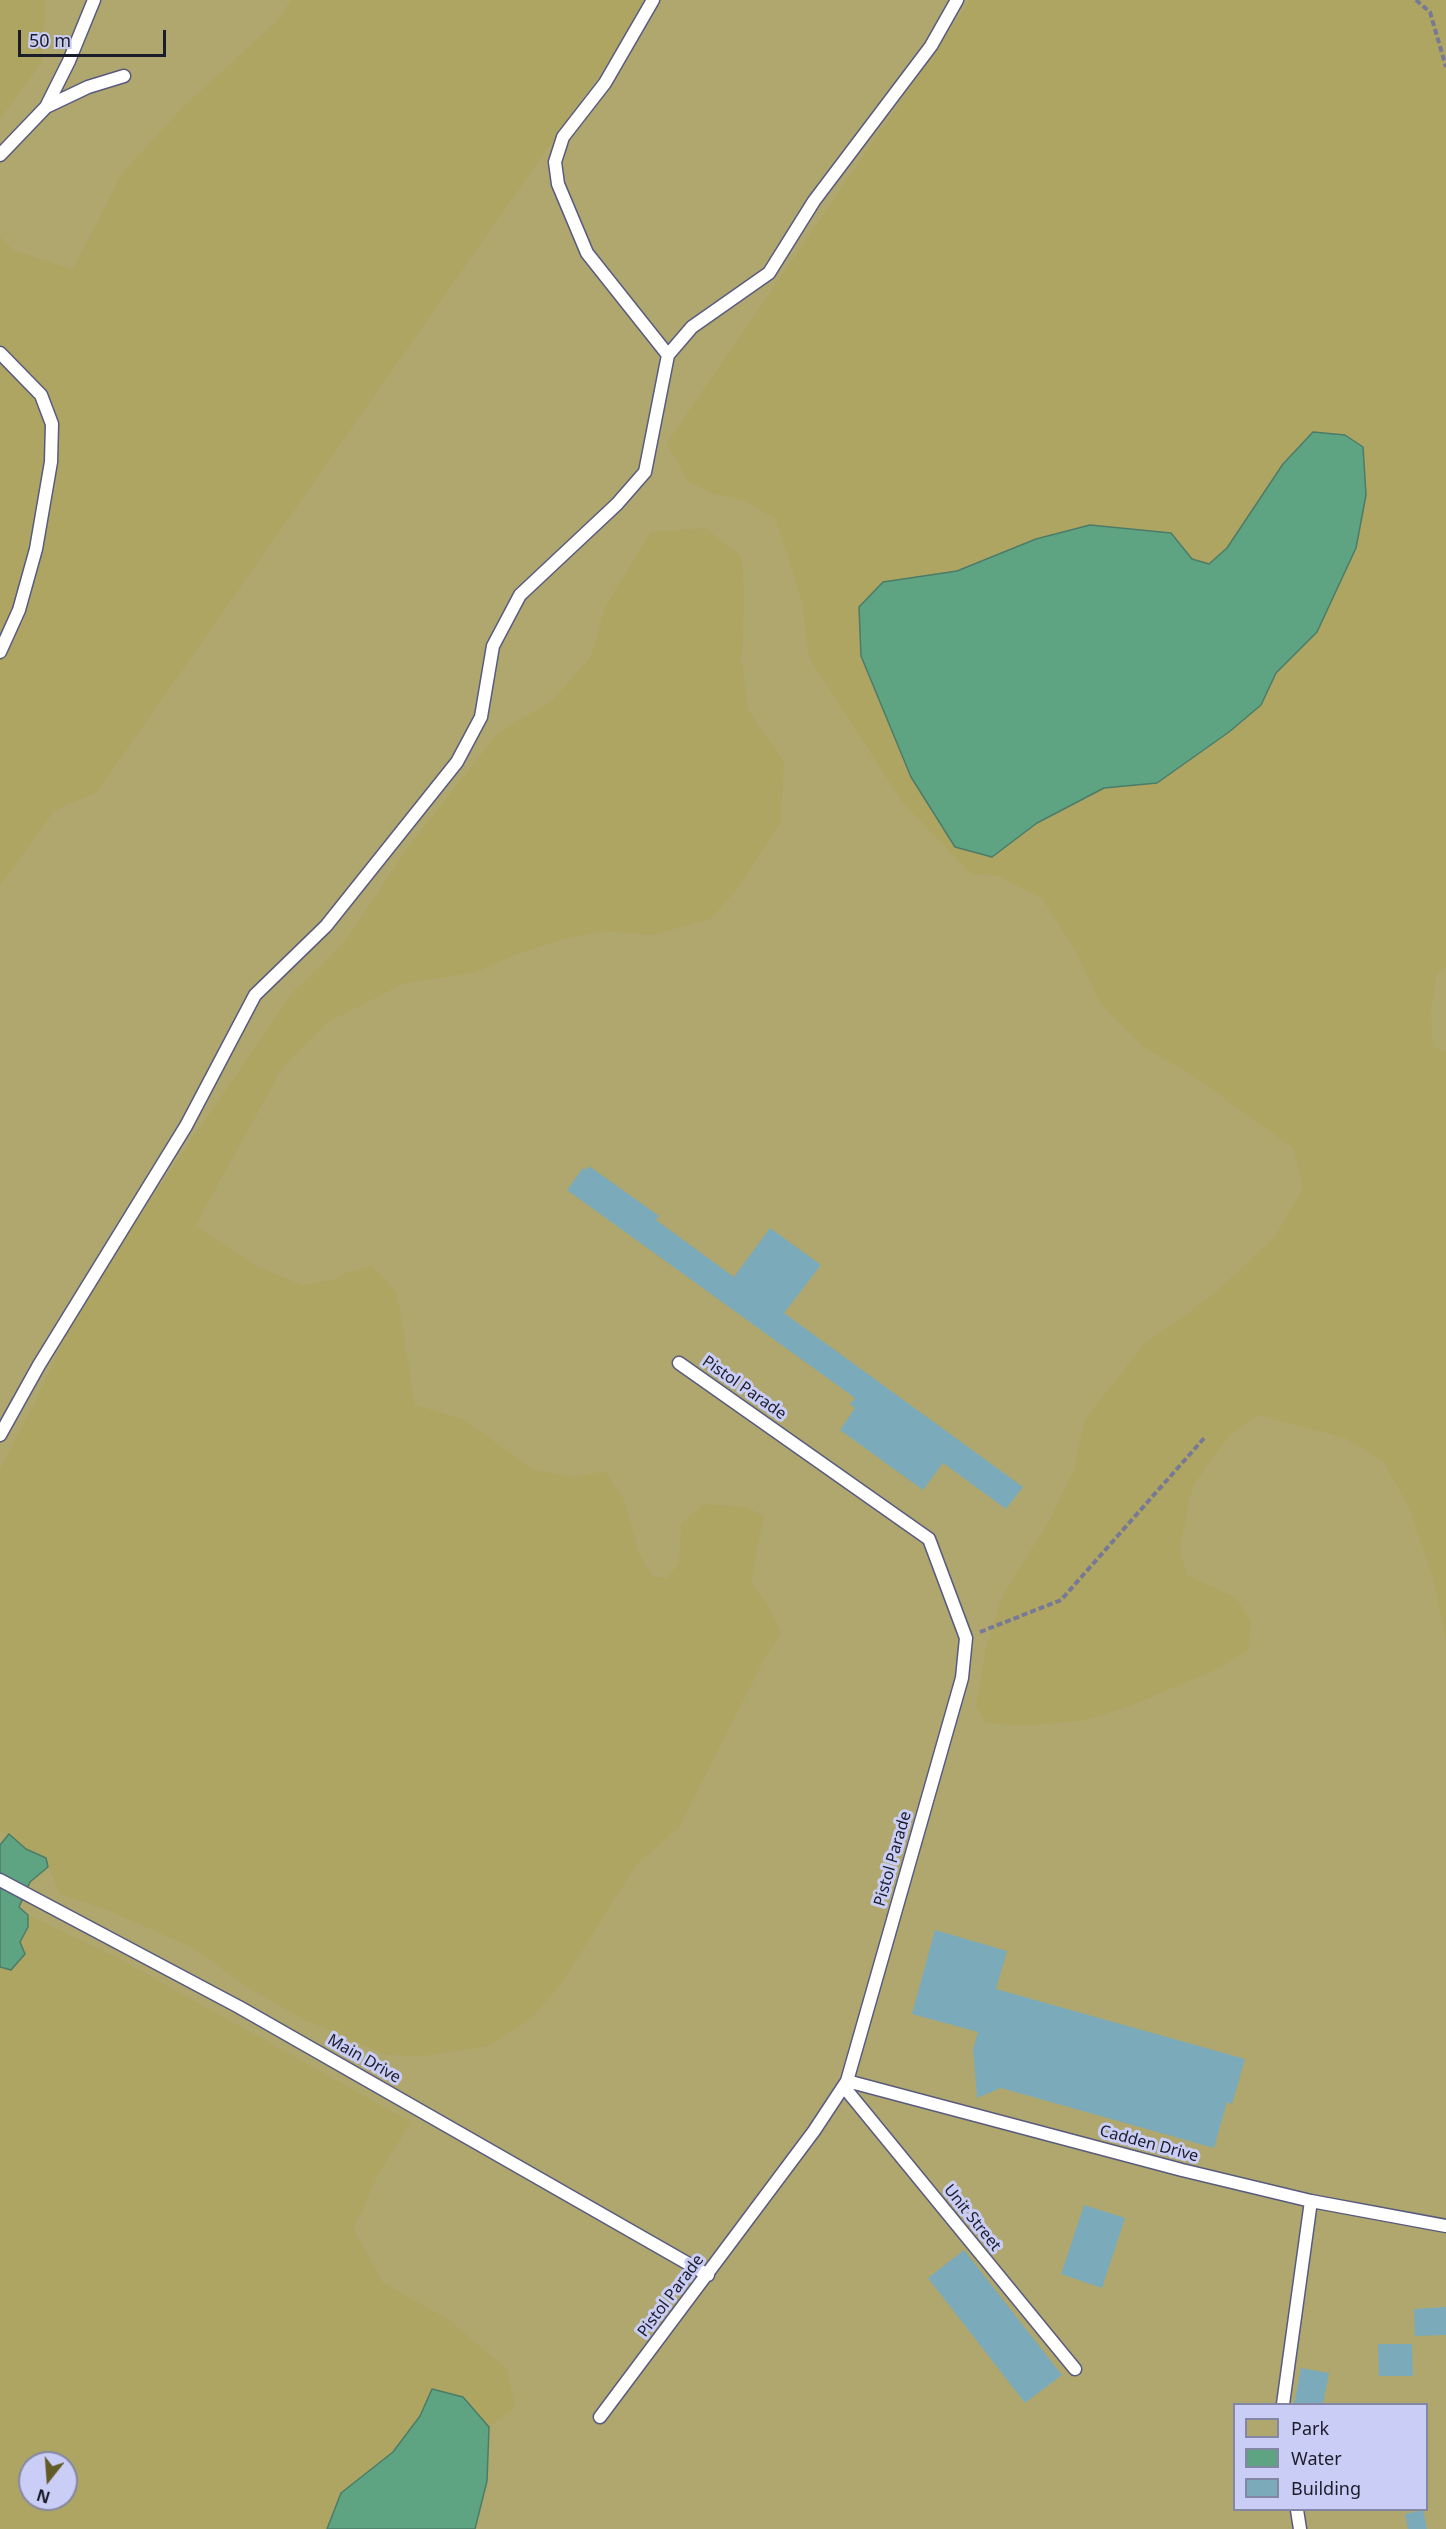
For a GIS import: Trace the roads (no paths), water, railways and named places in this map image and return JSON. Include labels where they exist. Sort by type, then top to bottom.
[{"type":"lane","points":[[0,155],[46,107],[69,61],[94,0]]},
{"type":"lane","points":[[653,0],[610,74],[563,137],[555,162],[558,184],[587,253],[668,355]]},
{"type":"lane","points":[[0,1435],[39,1365],[186,1126],[255,995],[326,926],[457,762],[481,717],[493,646],[520,595],[617,504],[645,472],[668,355],[692,327],[769,273],[814,201],[932,46],[957,0]]},
{"type":"lane","points":[[46,107],[88,87],[124,76]]},
{"type":"lane","points":[[0,353],[41,395],[52,424],[51,462],[36,549],[19,610],[0,652]]},
{"type":"lane","name":"Pistol Parade","points":[[600,2417],[708,2275],[846,2084],[962,1678],[966,1638],[929,1539],[679,1363]]},
{"type":"lane","name":"Main Drive","points":[[0,1880],[35,1896],[239,2007],[708,2275]]},
{"type":"lane","name":"Cadden Drive","points":[[846,2084],[1182,2170],[1311,2200],[1446,2226]]},
{"type":"lane","name":"Unit Street","points":[[846,2084],[1075,2369]]},
{"type":"lane","points":[[1283,2403],[1311,2200]]},
{"type":"lane","points":[[1297,2511],[1300,2529]]},
{"type":"water","points":[[1313,432],[1345,435],[1363,447],[1366,495],[1356,548],[1317,632],[1276,673],[1261,705],[1229,732],[1157,783],[1104,788],[1037,823],[992,857],[955,847],[911,777],[861,656],[859,607],[883,582],[957,571],[1036,539],[1090,525],[1171,533],[1192,559],[1209,564],[1227,548],[1283,464]]},
{"type":"water","points":[[9,1834],[26,1849],[46,1858],[48,1867],[30,1882],[19,1907],[28,1915],[28,1927],[20,1942],[25,1954],[11,1970],[0,1967],[0,1845]]},
{"type":"water","points":[[432,2389],[463,2397],[489,2427],[487,2481],[475,2529],[327,2529],[341,2493],[393,2452],[420,2416]]}]
